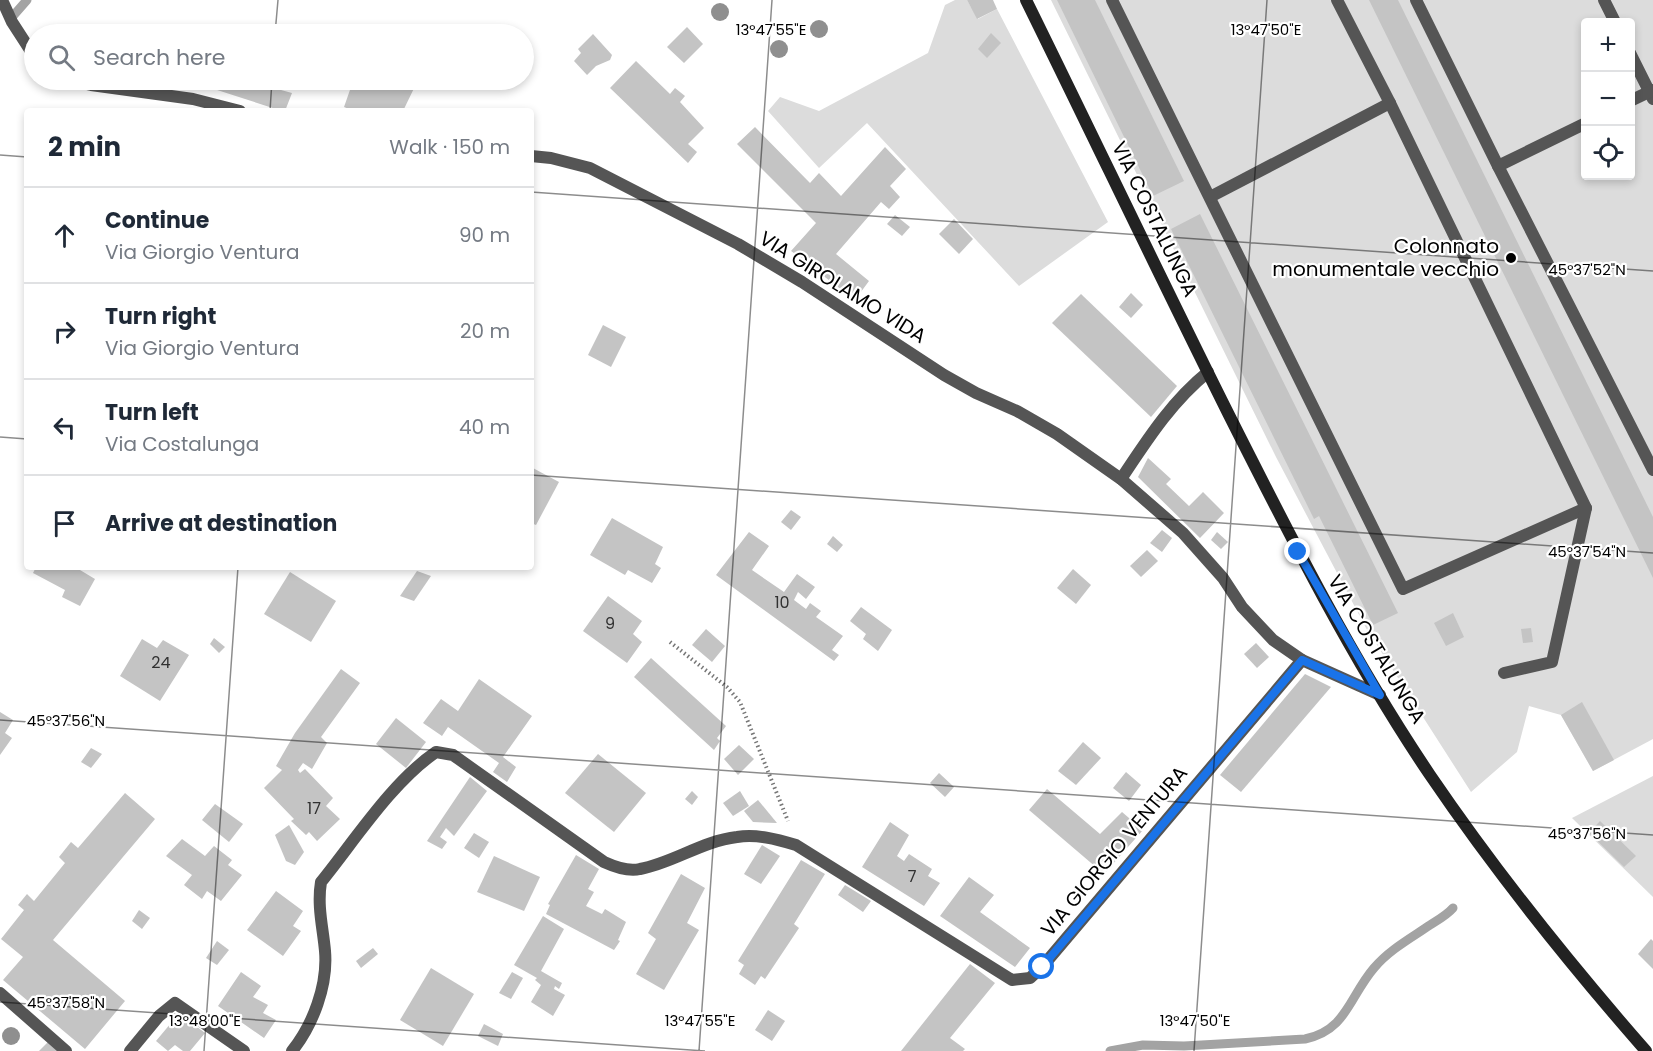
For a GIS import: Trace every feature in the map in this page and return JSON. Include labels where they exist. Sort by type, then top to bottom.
[{"type":"street","points":[[2,0],[24,41]]},
{"type":"street","name":"VIA COSTALUNGA","points":[[1026,0],[1298,552],[1380,695],[1429,773],[1483,850],[1554,942],[1646,1051]]},
{"type":"street","points":[[1112,0],[1403,588],[1586,508]]},
{"type":"street","points":[[1337,0],[1390,103],[1586,508],[1552,662],[1504,673]]},
{"type":"street","points":[[1416,0],[1653,470]]},
{"type":"street","points":[[1604,0],[1614,18]]},
{"type":"street","points":[[1635,62],[1652,94],[1635,99]]},
{"type":"street","points":[[127,90],[193,99],[228,108]]},
{"type":"street","points":[[1210,197],[1390,103]]},
{"type":"street","points":[[1498,166],[1581,125]]},
{"type":"street","name":"VIA GIROLAMO VIDA","points":[[534,156],[551,158],[590,168],[738,244],[802,282],[944,375],[976,393],[1017,411],[1057,434],[1121,479],[1183,533],[1223,578],[1242,607],[1273,640],[1302,660]]},
{"type":"street","points":[[1121,479],[1170,408],[1192,384],[1208,372]]},
{"type":"street","points":[[1302,660],[1380,695]]},
{"type":"street","name":"VIA GIORGIO VENTURA","points":[[292,1051],[306,1031],[322,986],[325,954],[318,899],[321,882],[401,782],[418,765],[436,753],[453,755],[604,862],[617,868],[639,870],[706,844],[737,837],[770,837],[796,845],[1012,980],[1030,978],[1042,967],[1302,660]]},
{"type":"street","points":[[0,993],[66,1051]]},
{"type":"street","points":[[130,1051],[159,1017],[175,1003],[244,1051]]},
{"type":"path","points":[[670,642],[727,687],[740,702],[796,845]]},
{"type":"shaded area","points":[[955,0],[967,0],[978,19],[997,9],[1108,222],[1019,286],[867,123],[819,168],[768,111],[780,97],[819,111],[928,53],[945,5]]},
{"type":"shaded area","points":[[1051,0],[1653,0],[1653,739],[1593,771],[1561,715],[1529,706],[1517,752],[1471,792],[1366,628],[1276,457]]},
{"type":"shaded area","points":[[1653,776],[1653,897],[1572,818]]},
{"type":"building","points":[[967,0],[993,0],[997,9],[977,19]]},
{"type":"building","points":[[1057,0],[1095,0],[1184,181],[1153,196]]},
{"type":"building","name":"Colonnato monumentale vecchio","points":[[1369,0],[1398,0],[1653,517],[1653,578]]},
{"type":"building","points":[[687,27],[703,44],[684,63],[667,47]]},
{"type":"building","points":[[991,33],[1001,43],[987,58],[978,49]]},
{"type":"building","points":[[593,34],[612,55],[610,60],[596,66],[587,75],[574,61],[581,53],[578,49]]},
{"type":"building","points":[[636,61],[670,94],[675,88],[685,96],[680,102],[704,128],[688,144],[697,152],[688,163],[610,88]]},
{"type":"building","points":[[217,90],[281,90],[292,93],[286,108],[273,108]]},
{"type":"building","points":[[350,90],[413,90],[404,108],[344,107]]},
{"type":"building","points":[[755,127],[810,183],[819,173],[841,196],[885,147],[906,169],[890,186],[900,197],[889,209],[881,202],[836,254],[869,281],[855,300],[817,271],[812,276],[804,271],[810,264],[791,251],[816,223],[737,144]]},
{"type":"building","points":[[1200,214],[1398,613],[1373,625],[1319,516],[1314,519],[1171,229]]},
{"type":"building","points":[[895,215],[910,227],[902,236],[887,224]]},
{"type":"building","points":[[954,219],[973,239],[959,254],[939,234]]},
{"type":"building","points":[[1131,293],[1143,305],[1131,318],[1119,307]]},
{"type":"building","points":[[1081,294],[1177,386],[1151,417],[1052,323]]},
{"type":"building","points":[[603,325],[626,337],[611,367],[588,355]]},
{"type":"building","points":[[1148,458],[1171,479],[1166,484],[1189,506],[1203,492],[1224,513],[1200,538],[1138,477]]},
{"type":"building","points":[[534,469],[559,482],[536,525],[534,524]]},
{"type":"building","points":[[791,510],[801,517],[791,530],[781,522]]},
{"type":"building","points":[[612,518],[663,547],[655,564],[661,568],[652,583],[628,570],[625,575],[590,555]]},
{"type":"building","points":[[1162,530],[1172,538],[1162,552],[1150,543]]},
{"type":"building","points":[[749,532],[769,546],[752,570],[784,592],[797,574],[815,587],[806,599],[798,592],[794,600],[806,609],[810,603],[821,611],[816,617],[843,636],[832,650],[839,655],[834,661],[716,575]]},
{"type":"building","points":[[1217,532],[1228,542],[1221,549],[1211,540]]},
{"type":"building","points":[[833,536],[843,545],[837,552],[827,544]]},
{"type":"building","points":[[1147,550],[1158,561],[1141,577],[1130,566]]},
{"type":"building","points":[[1073,569],[1091,585],[1076,604],[1057,588]]},
{"type":"building","points":[[34,570],[80,570],[95,579],[80,606],[62,597],[65,590],[33,573]]},
{"type":"building","points":[[417,571],[431,576],[414,601],[400,596]]},
{"type":"building","points":[[290,572],[336,601],[311,642],[264,614]]},
{"type":"building","points":[[608,596],[642,621],[633,634],[642,642],[627,663],[583,631]]},
{"type":"building","points":[[861,607],[892,630],[878,651],[863,639],[866,634],[850,621]]},
{"type":"building","points":[[1453,613],[1464,637],[1446,646],[1434,623]]},
{"type":"building","points":[[1531,628],[1533,642],[1523,643],[1521,629]]},
{"type":"building","points":[[706,629],[725,646],[712,662],[692,645]]},
{"type":"building","points":[[214,638],[225,647],[219,653],[210,644]]},
{"type":"building","points":[[142,639],[157,648],[163,640],[189,655],[160,701],[120,676]]},
{"type":"building","points":[[1256,643],[1269,657],[1257,668],[1244,654]]},
{"type":"building","points":[[651,658],[726,726],[717,738],[720,741],[714,750],[634,677]]},
{"type":"building","points":[[341,669],[360,683],[321,737],[327,743],[312,769],[303,763],[298,770],[300,773],[305,769],[333,798],[326,806],[340,819],[317,841],[309,832],[306,835],[291,821],[294,819],[264,788],[282,770],[276,766],[295,733]]},
{"type":"building","points":[[1305,674],[1331,687],[1241,792],[1220,775]]},
{"type":"building","points":[[479,679],[532,716],[503,757],[516,767],[507,782],[493,772],[499,763],[448,727],[442,736],[423,723],[441,699],[458,711]]},
{"type":"building","points":[[1582,702],[1614,760],[1593,771],[1561,715]]},
{"type":"building","points":[[0,712],[13,720],[5,733],[12,738],[0,755]]},
{"type":"building","points":[[396,718],[426,742],[406,768],[376,744]]},
{"type":"building","points":[[1083,742],[1101,758],[1076,785],[1058,771]]},
{"type":"building","points":[[739,745],[754,759],[738,775],[724,759]]},
{"type":"building","points":[[91,748],[102,754],[91,768],[81,762]]},
{"type":"building","points":[[598,754],[646,793],[614,832],[565,793]]},
{"type":"building","points":[[1126,772],[1141,785],[1129,801],[1113,788]]},
{"type":"building","points":[[939,773],[954,787],[945,797],[930,783]]},
{"type":"building","points":[[470,777],[487,791],[454,836],[446,828],[440,837],[447,842],[442,849],[427,841]]},
{"type":"building","points":[[1047,789],[1100,834],[1122,812],[1143,830],[1104,874],[1029,810]]},
{"type":"building","points":[[692,791],[698,797],[692,805],[685,799]]},
{"type":"building","points":[[740,791],[749,806],[733,816],[723,803]]},
{"type":"building","points":[[125,793],[155,819],[53,940],[125,1001],[85,1049],[3,980],[23,957],[1,939],[24,910],[18,905],[27,894],[34,901],[65,863],[59,857],[71,842],[78,848]]},
{"type":"building","points":[[758,800],[777,823],[753,822],[744,811]]},
{"type":"building","points":[[215,804],[243,824],[229,842],[202,820]]},
{"type":"building","points":[[1600,821],[1636,856],[1624,867],[1589,833]]},
{"type":"building","points":[[890,822],[909,835],[897,856],[904,861],[909,854],[932,869],[928,876],[940,883],[924,906],[862,867]]},
{"type":"building","points":[[289,825],[304,852],[295,865],[286,861],[275,835]]},
{"type":"building","points":[[474,833],[489,842],[479,858],[464,848]]},
{"type":"building","points":[[182,839],[205,856],[214,846],[232,860],[228,865],[242,875],[221,901],[207,891],[202,899],[184,885],[192,875],[166,856]]},
{"type":"building","points":[[762,845],[780,856],[761,884],[744,874]]},
{"type":"building","points":[[576,855],[599,869],[588,889],[594,892],[586,906],[602,914],[605,909],[626,922],[618,940],[620,941],[614,950],[546,914],[550,905],[548,904]]},
{"type":"building","points":[[494,856],[540,877],[524,911],[477,892]]},
{"type":"building","points":[[801,860],[825,874],[794,924],[799,928],[765,979],[761,976],[755,985],[739,974],[744,965],[738,961]]},
{"type":"building","points":[[681,874],[705,888],[687,923],[699,930],[664,990],[636,974],[656,939],[648,933]]},
{"type":"building","points":[[969,877],[994,895],[980,912],[1030,948],[1015,967],[940,916]]},
{"type":"building","points":[[845,885],[871,901],[863,912],[838,895]]},
{"type":"building","points":[[276,891],[303,911],[293,926],[301,931],[283,956],[247,930]]},
{"type":"building","points":[[139,910],[150,918],[142,929],[132,921]]},
{"type":"building","points":[[543,916],[564,929],[541,971],[562,983],[559,989],[555,986],[554,989],[565,995],[553,1016],[531,1002],[541,985],[535,980],[537,978],[514,965]]},
{"type":"building","points":[[1651,939],[1653,941],[1653,969],[1638,954]]},
{"type":"building","points":[[217,941],[229,950],[217,965],[206,958]]},
{"type":"building","points":[[373,948],[378,954],[361,968],[356,961]]},
{"type":"building","points":[[970,964],[995,983],[950,1038],[965,1049],[963,1051],[901,1051]]},
{"type":"building","points":[[431,968],[474,994],[443,1046],[400,1020]]},
{"type":"building","points":[[241,972],[261,986],[253,997],[268,1005],[263,1013],[276,1020],[264,1038],[218,1006]]},
{"type":"building","points":[[512,972],[523,978],[511,999],[499,993]]},
{"type":"building","points":[[768,1010],[785,1021],[772,1041],[755,1030]]},
{"type":"building","points":[[183,1016],[205,1033],[190,1051],[183,1051],[175,1045],[168,1051],[156,1041],[176,1017]]},
{"type":"building","points":[[484,1024],[503,1034],[498,1046],[478,1036]]},
{"type":"building","points":[[49,1041],[60,1051],[39,1051]]},
{"type":"waterway","points":[[13,16],[27,0]]},
{"type":"waterway","points":[[1110,1051],[1143,1045],[1184,1046],[1305,1039],[1319,1035],[1339,1020],[1374,968],[1386,956],[1453,908]]},
{"type":"place","name":"Colonnato monumentale vecchio","points":[[1511,258]]},
{"type":"route","points":[[1042,967],[1302,660],[1380,695],[1298,552]]}]
